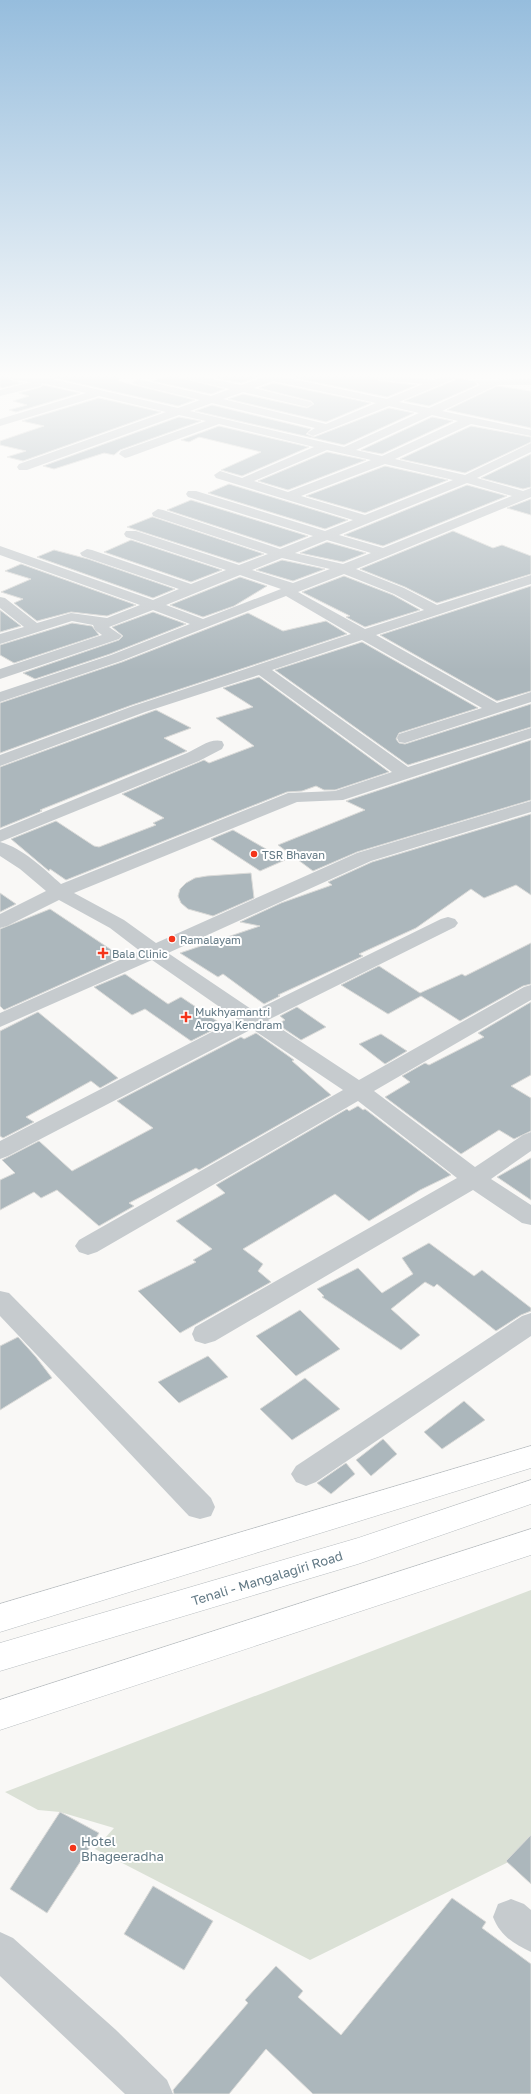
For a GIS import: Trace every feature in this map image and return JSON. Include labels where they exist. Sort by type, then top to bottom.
[{"type":"main road","points":[[0,1618],[531,1457]]},
{"type":"main road","name":"Tenali - Mangalagiri Road","points":[[0,1657],[358,1551],[531,1492]]},
{"type":"main road","points":[[0,1715],[531,1542]]},
{"type":"street","points":[[220,475],[367,520]]},
{"type":"street","points":[[242,482],[259,475]]},
{"type":"street","points":[[290,496],[345,475]]},
{"type":"street","points":[[447,475],[528,493]]},
{"type":"street","points":[[0,639],[78,616],[101,624],[110,622],[280,553],[367,520],[475,475]]},
{"type":"street","points":[[0,697],[116,658],[290,590],[528,493]]},
{"type":"street","points":[[192,494],[325,536],[384,552]]},
{"type":"street","points":[[158,513],[280,553],[342,568],[399,591],[435,610]]},
{"type":"street","points":[[131,534],[238,570],[290,590],[365,635],[494,708]]},
{"type":"street","points":[[0,550],[203,624]]},
{"type":"street","points":[[87,553],[191,589]]},
{"type":"street","points":[[0,760],[139,709],[531,579]]},
{"type":"street","points":[[0,601],[36,629]]},
{"type":"street","points":[[0,674],[114,636],[100,627],[101,624]]},
{"type":"street","points":[[261,669],[406,774]]},
{"type":"street","points":[[405,738],[531,697]]},
{"type":"street","points":[[0,922],[59,892],[294,797],[337,796],[531,732]]},
{"type":"street","points":[[0,837],[193,757],[216,745]]},
{"type":"street","points":[[0,1021],[364,857],[531,806]]},
{"type":"street","points":[[0,848],[27,865],[59,892],[117,924],[252,1020],[360,1091],[474,1179],[531,1217]]},
{"type":"street","points":[[0,1150],[252,1020],[448,923]]},
{"type":"street","points":[[88,1246],[360,1091],[531,991]]},
{"type":"street","points":[[205,1334],[474,1179],[531,1140]]},
{"type":"street","points":[[0,1300],[200,1507]]},
{"type":"street","points":[[306,1474],[531,1323]]},
{"type":"street","points":[[0,1950],[102,2044],[153,2094]]},
{"type":"shaded area","points":[[531,1590],[531,1851],[310,1960],[95,1849],[114,1828],[60,1812],[38,1810],[5,1792]]},
{"type":"building","points":[[273,475],[328,475],[288,490],[258,481]]},
{"type":"building","points":[[362,475],[424,475],[448,480],[365,513],[306,496]]},
{"type":"building","points":[[488,475],[531,475],[531,487],[523,489],[481,478]]},
{"type":"building","points":[[229,484],[348,520],[325,529],[208,493]]},
{"type":"building","points":[[467,485],[507,496],[383,546],[344,535]]},
{"type":"building","points":[[531,499],[531,515],[507,508]]},
{"type":"building","points":[[191,500],[308,536],[280,547],[167,510]]},
{"type":"building","points":[[152,517],[264,554],[239,563],[127,527]]},
{"type":"building","points":[[453,531],[493,548],[502,545],[531,556],[531,574],[437,603],[405,587],[360,569]]},
{"type":"building","points":[[131,540],[222,570],[191,582],[104,552]]},
{"type":"building","points":[[327,542],[366,553],[343,562],[300,553]]},
{"type":"building","points":[[54,550],[88,559],[175,589],[153,598],[37,557]]},
{"type":"building","points":[[282,560],[325,569],[293,581],[256,570]]},
{"type":"building","points":[[21,564],[136,605],[107,616],[71,612],[37,621],[14,603],[23,599],[1,592],[31,579],[5,571]]},
{"type":"building","points":[[344,576],[393,595],[420,610],[365,627],[346,617],[350,616],[302,592]]},
{"type":"building","points":[[240,577],[267,586],[234,606],[203,617],[170,605]]},
{"type":"building","points":[[531,586],[531,691],[497,701],[380,635]]},
{"type":"building","points":[[0,610],[21,626],[0,632]]},
{"type":"building","points":[[153,612],[186,624],[110,654],[35,679],[23,673],[119,640],[123,636],[112,627]]},
{"type":"building","points":[[248,613],[283,631],[326,621],[347,634],[132,705],[0,753],[0,703],[122,662]]},
{"type":"building","points":[[72,623],[92,626],[99,635],[14,663],[0,655],[0,645]]},
{"type":"building","points":[[362,642],[478,708],[399,733],[396,739],[399,743],[405,744],[531,704],[531,727],[408,765],[275,670]]},
{"type":"building","points":[[259,677],[389,772],[335,790],[324,790],[316,786],[302,791],[287,792],[66,880],[50,869],[49,871],[11,839],[56,821],[94,846],[99,847],[156,825],[153,823],[164,818],[122,794],[204,760],[209,763],[254,746],[216,718],[253,707],[223,688]]},
{"type":"building","points":[[156,710],[191,728],[164,738],[187,751],[40,810],[42,811],[0,828],[0,767]]},
{"type":"building","points":[[531,740],[531,800],[357,852],[313,871],[278,845],[365,810],[346,801]]},
{"type":"building","points":[[531,814],[531,895],[516,885],[484,898],[471,889],[416,928],[359,954],[363,956],[278,995],[280,996],[264,1004],[223,974],[218,977],[180,953],[260,926],[240,922],[281,903],[332,885],[328,882],[372,862]]},
{"type":"building","name":"TSR Bhavan","points":[[233,830],[285,860],[260,871],[211,839]]},
{"type":"building","points":[[251,873],[254,898],[213,916],[188,909],[181,903],[178,896],[180,889],[186,883],[195,878]]},
{"type":"building","points":[[0,893],[16,904],[0,912]]},
{"type":"building","points":[[50,909],[122,957],[4,1010],[0,1006],[0,929]]},
{"type":"building","points":[[531,943],[531,984],[523,986],[460,1021],[421,996],[388,1014],[341,985],[379,966],[420,993],[462,974],[465,976]]},
{"type":"building","points":[[125,974],[168,1004],[181,997],[223,1025],[191,1041],[145,1009],[132,1015],[94,987]]},
{"type":"building","points":[[531,1002],[531,1075],[511,1086],[531,1098],[531,1131],[514,1139],[499,1130],[461,1154],[385,1097],[410,1082],[402,1076],[425,1063],[429,1065],[484,1037],[478,1033]]},
{"type":"building","points":[[297,1007],[326,1027],[301,1040],[277,1024],[285,1020],[280,1016]]},
{"type":"building","points":[[38,1012],[118,1078],[100,1088],[91,1081],[26,1117],[34,1122],[3,1138],[0,1136],[0,1031]]},
{"type":"building","points":[[256,1033],[294,1060],[292,1061],[331,1095],[199,1170],[196,1168],[129,1203],[134,1206],[99,1226],[57,1190],[41,1198],[34,1192],[0,1210],[0,1180],[15,1173],[2,1160],[39,1141],[72,1171],[153,1128],[117,1101],[241,1037],[244,1039]]},
{"type":"building","points":[[381,1034],[407,1051],[385,1064],[359,1044]]},
{"type":"building","points":[[358,1106],[363,1110],[365,1109],[451,1175],[420,1190],[369,1221],[335,1194],[243,1249],[263,1264],[258,1271],[271,1282],[180,1333],[138,1291],[196,1262],[193,1260],[212,1249],[176,1221],[225,1193],[216,1185],[347,1109],[349,1111]]},
{"type":"building","points":[[531,1158],[531,1200],[497,1177]]},
{"type":"building","points":[[429,1243],[474,1276],[482,1270],[531,1308],[531,1311],[521,1315],[496,1331],[437,1284],[434,1287],[425,1282],[391,1309],[420,1335],[401,1350],[322,1297],[324,1296],[317,1289],[358,1268],[382,1293],[413,1274],[402,1258]]},
{"type":"building","points":[[300,1310],[340,1349],[296,1376],[256,1336]]},
{"type":"building","points":[[18,1337],[52,1378],[0,1410],[0,1346]]},
{"type":"building","points":[[208,1356],[228,1377],[179,1403],[158,1382]]},
{"type":"building","points":[[305,1378],[340,1409],[292,1440],[260,1409]]},
{"type":"building","points":[[464,1401],[485,1420],[442,1449],[424,1432]]},
{"type":"building","points":[[383,1439],[397,1454],[371,1476],[356,1460]]},
{"type":"building","points":[[346,1463],[355,1474],[331,1494],[317,1483]]},
{"type":"building","points":[[60,1812],[99,1833],[47,1913],[10,1889]]},
{"type":"building","points":[[531,1835],[531,1884],[506,1861]]},
{"type":"building","points":[[153,1886],[213,1921],[184,1970],[124,1934]]},
{"type":"building","points":[[452,1898],[486,1922],[482,1928],[531,1964],[531,2094],[313,2094],[266,2049],[229,2094],[174,2094],[173,2090],[248,2003],[245,2000],[276,1966],[303,1991],[298,1997],[341,2035]]},
{"type":"place","name":"TSR Bhavan","points":[[254,854]]},
{"type":"place","name":"Ramalayam","points":[[172,939]]},
{"type":"place","name":"Bala Clinic","points":[[103,953]]},
{"type":"place","name":"Mukhyamantri Arogya Kendram","points":[[186,1017]]},
{"type":"place","name":"Hotel Bhageeradha","points":[[73,1848]]}]
